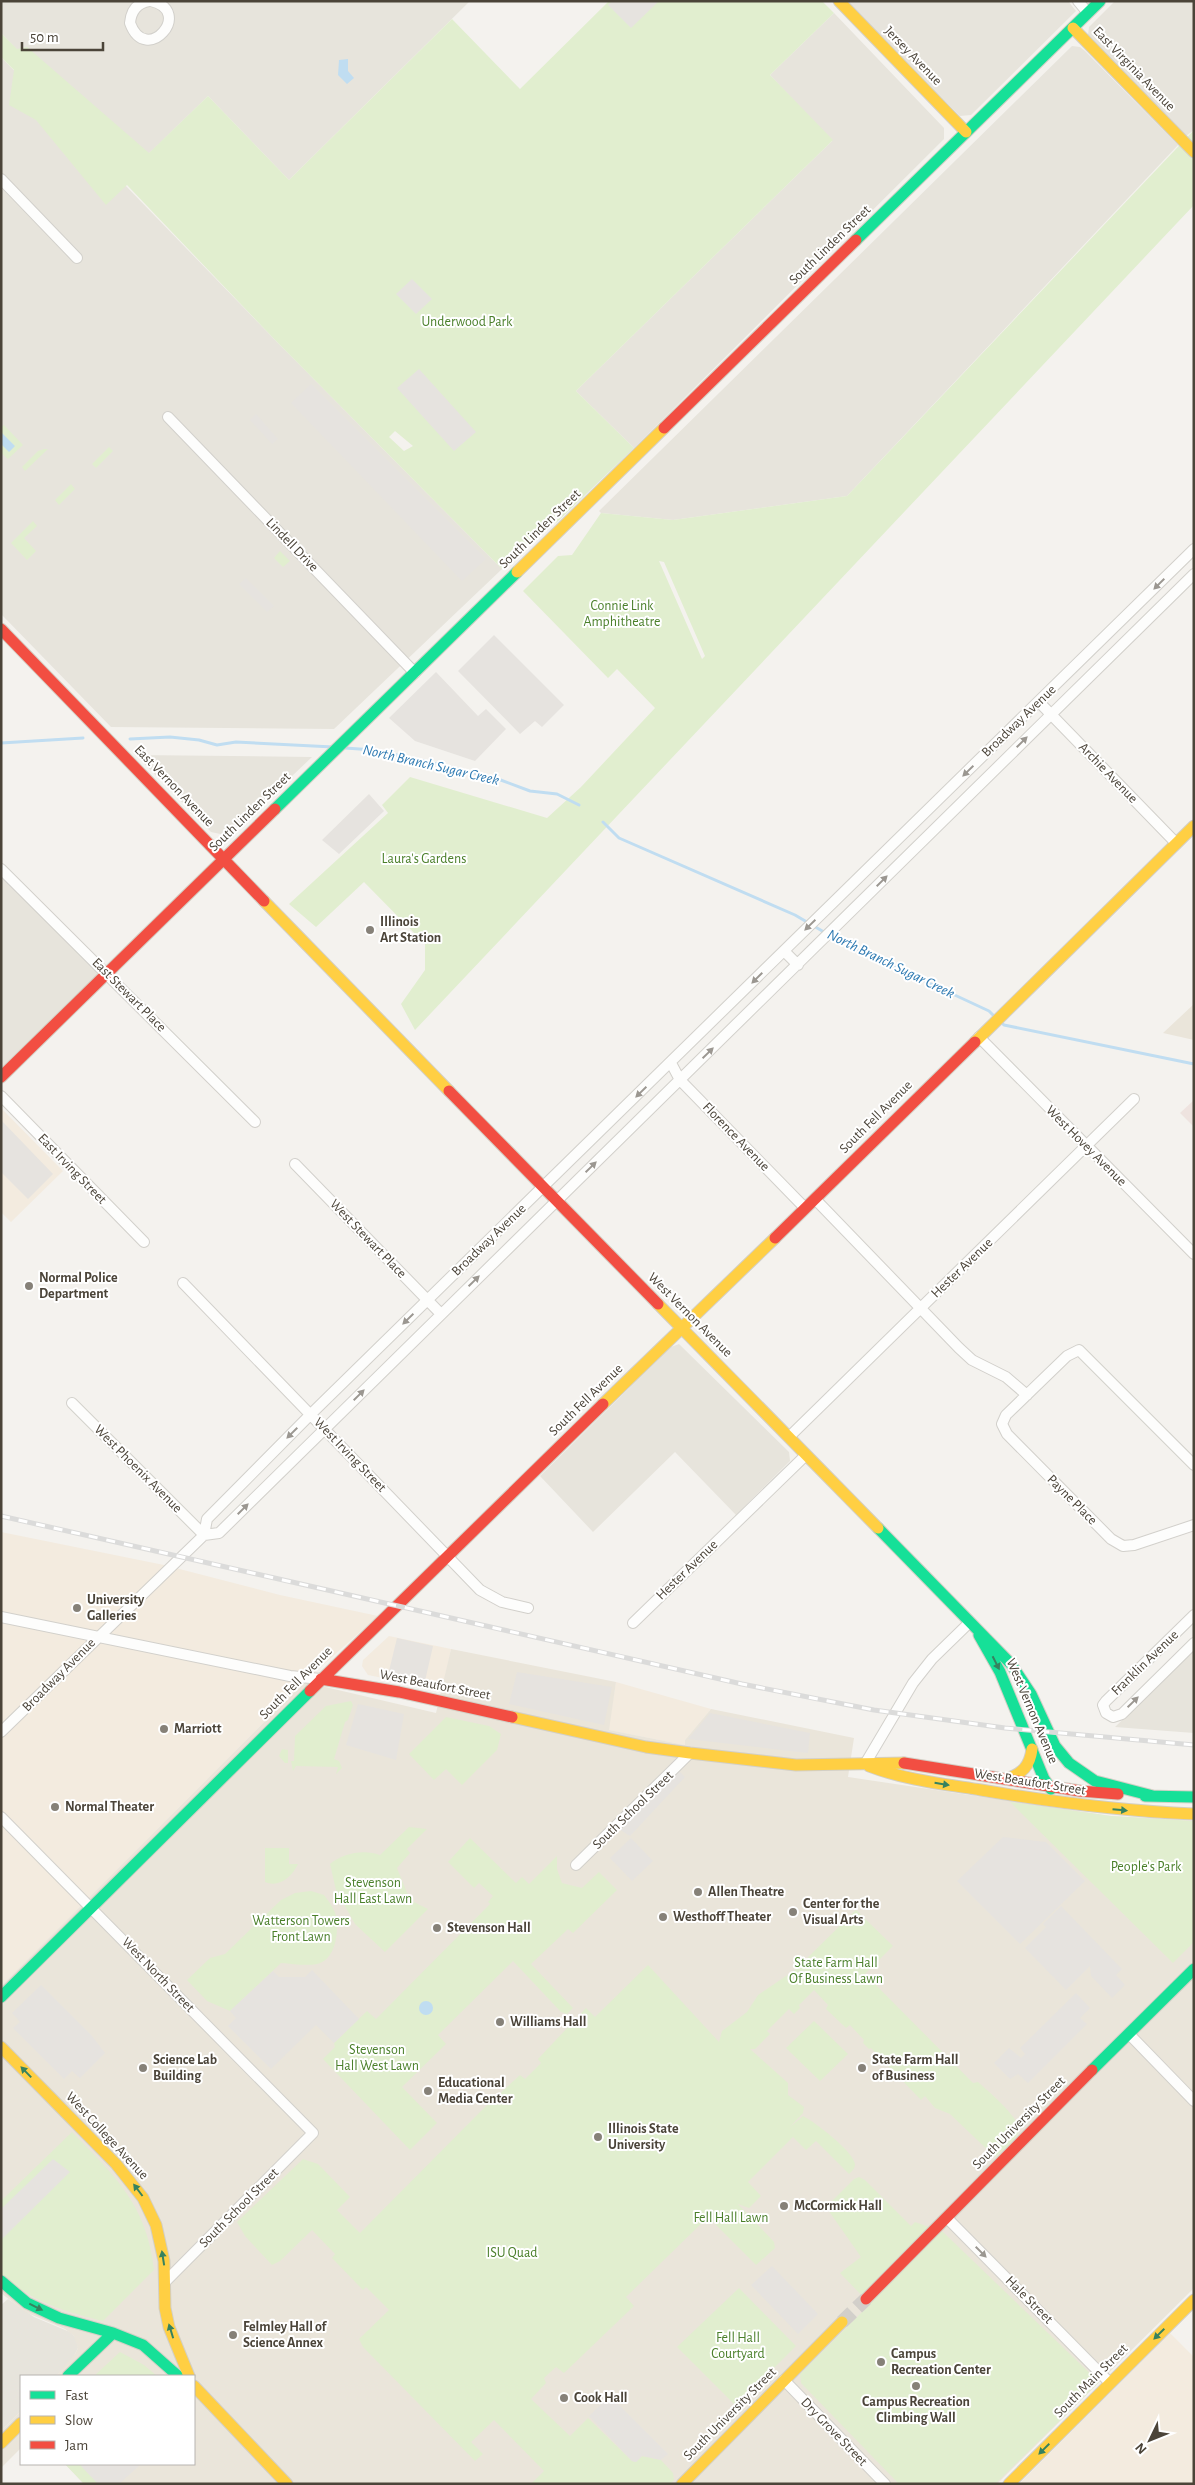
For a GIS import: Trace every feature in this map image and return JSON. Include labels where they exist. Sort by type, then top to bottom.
[{"type":"main road","name":"Jersey Avenue","points":[[839,1],[966,132]]},
{"type":"main road","name":"South Linden Street","points":[[1,1077],[1100,1]]},
{"type":"main road","name":"East Virginia Avenue","points":[[1073,28],[1194,152]]},
{"type":"main road","name":"East Vernon Avenue","points":[[1,629],[388,1029]]},
{"type":"main road","name":"South Fell Avenue","points":[[1,1997],[321,1679],[1010,1008],[1194,826]]},
{"type":"main road","name":"West Vernon Avenue","points":[[388,1029],[970,1622],[1000,1648],[1012,1663],[1032,1696],[1054,1746],[1069,1764],[1089,1778],[1153,1796]]},
{"type":"main road","name":"West Vernon Avenue","points":[[970,1622],[1000,1672],[1048,1786],[1072,1805]]},
{"type":"main road","name":"West Beaufort Street","points":[[321,1679],[399,1692],[646,1747],[690,1754],[796,1765],[895,1762],[1080,1791],[1194,1797]]},
{"type":"main road","points":[[1005,1779],[1014,1777],[1025,1770],[1031,1758],[1032,1750]]},
{"type":"main road","name":"West Beaufort Street","points":[[865,1764],[894,1776],[1072,1805],[1124,1811],[1194,1814]]},
{"type":"main road","name":"South University Street","points":[[866,2299],[1036,2125],[1194,1969]]},
{"type":"main road","name":"West College Avenue","points":[[1,2047],[116,2164],[138,2190],[156,2225],[164,2260],[165,2308],[169,2327],[189,2375]]},
{"type":"main road","points":[[1,2281],[28,2303],[59,2318],[113,2332],[143,2345],[177,2375]]},
{"type":"main road","name":"South Main Street","points":[[1009,2484],[1194,2300]]},
{"type":"main road","name":"South University Street","points":[[682,2484],[842,2322]]},
{"type":"main road","points":[[69,2375],[113,2332]]},
{"type":"main road","points":[[195,2387],[287,2484]]},
{"type":"main road","points":[[1,2443],[20,2424]]},
{"type":"street","name":"East Virginia Avenue","points":[[1078,1],[1088,13]]},
{"type":"street","points":[[1,180],[77,258]]},
{"type":"street","name":"Lindell Drive","points":[[168,417],[415,673]]},
{"type":"street","name":"Broadway Avenue","points":[[1,1732],[204,1535],[207,1519],[310,1414],[671,1063],[1194,549]]},
{"type":"street","name":"Broadway Avenue","points":[[204,1535],[219,1533],[1194,574]]},
{"type":"street","name":"Archie Avenue","points":[[1039,702],[1176,843]]},
{"type":"street","name":"East Stewart Place","points":[[1,869],[255,1122]]},
{"type":"street","points":[[843,893],[857,906]]},
{"type":"street","points":[[788,947],[798,965]]},
{"type":"street","name":"West Hovey Avenue","points":[[979,1037],[1194,1254]]},
{"type":"street","name":"Florence Avenue","points":[[671,1063],[680,1080],[805,1208]]},
{"type":"street","name":"East Irving Street","points":[[1,1096],[144,1242]]},
{"type":"street","name":"Hester Avenue","points":[[789,1437],[1134,1099]]},
{"type":"street","name":"West Stewart Place","points":[[295,1164],[441,1314]]},
{"type":"street","points":[[814,1199],[972,1360],[1006,1377],[1027,1395]]},
{"type":"street","name":"West Irving Street","points":[[183,1284],[490,1597],[528,1608]]},
{"type":"street","name":"Payne Place","points":[[1194,1465],[1079,1350],[1067,1356],[1002,1420],[1003,1428],[1111,1539],[1124,1546],[1134,1545],[1194,1525]]},
{"type":"street","name":"West Phoenix Avenue","points":[[72,1403],[204,1535]]},
{"type":"street","name":"Hester Avenue","points":[[633,1623],[806,1454]]},
{"type":"street","name":"Franklin Avenue","points":[[1194,1615],[1106,1701],[1103,1706],[1106,1714],[1113,1717],[1122,1714],[1194,1643]]},
{"type":"street","name":"West Beaufort Street","points":[[1,1618],[290,1676],[321,1679]]},
{"type":"street","points":[[865,1764],[913,1683],[932,1659],[970,1622]]},
{"type":"street","name":"South School Street","points":[[576,1866],[690,1754]]},
{"type":"street","name":"West North Street","points":[[1,1817],[313,2134]]},
{"type":"street","points":[[1129,2034],[1194,2101]]},
{"type":"street","name":"South School Street","points":[[165,2282],[313,2134]]},
{"type":"street","name":"Hale Street","points":[[947,2218],[1110,2383]]},
{"type":"street","name":"Dry Grove Street","points":[[784,2380],[885,2484]]},
{"type":"shaded area","points":[[1,1],[470,1],[289,180],[208,96],[132,170],[1,33]]},
{"type":"shaded area","points":[[612,1],[659,1],[631,28],[608,5]]},
{"type":"shaded area","points":[[847,1],[1068,1],[1076,11],[971,115],[960,116]]},
{"type":"shaded area","points":[[1115,1],[1194,1],[1194,130],[1186,136],[1088,35],[1089,27]]},
{"type":"shaded area","points":[[834,13],[944,128],[944,139],[634,448],[576,391],[832,141],[770,75]]},
{"type":"shaded area","points":[[1072,46],[1080,47],[1085,51],[1178,145],[847,496],[673,520],[601,513],[599,511]]},
{"type":"shaded area","points":[[1,57],[278,343],[502,569],[334,729],[111,727],[1,614]]},
{"type":"shaded area","points":[[412,279],[432,299],[416,314],[396,294]]},
{"type":"shaded area","points":[[419,369],[476,432],[454,451],[397,388]]},
{"type":"shaded area","points":[[311,384],[486,559],[462,581],[291,403]]},
{"type":"shaded area","points":[[256,414],[278,439],[272,444],[250,420]]},
{"type":"shaded area","points":[[246,578],[274,606],[267,612],[239,584]]},
{"type":"shaded area","points":[[494,635],[564,705],[542,727],[535,721],[520,734],[458,671]]},
{"type":"shaded area","points":[[436,672],[478,716],[486,709],[506,729],[475,761],[415,741],[389,718]]},
{"type":"shaded area","points":[[136,755],[312,757],[231,834],[225,835],[211,832]]},
{"type":"shaded area","points":[[369,794],[384,811],[339,854],[322,840]]},
{"type":"shaded area","points":[[1,869],[107,973],[1,1077]]},
{"type":"shaded area","points":[[1194,1004],[1194,1040],[1163,1033]]},
{"type":"shaded area","points":[[1194,1100],[1194,1127],[1180,1113]]},
{"type":"shaded area","points":[[1,1108],[63,1171],[11,1222],[1,1212]]},
{"type":"shaded area","points":[[1,1120],[53,1174],[28,1199],[1,1172]]},
{"type":"shaded area","points":[[679,1344],[789,1452],[790,1461],[736,1515],[675,1452],[593,1532],[540,1476],[671,1347]]},
{"type":"shaded area","points":[[1,1532],[164,1565],[280,1595],[378,1616],[304,1682],[1,1986]]},
{"type":"shaded area","points":[[389,1636],[451,1649],[442,1690],[368,1675],[362,1666],[363,1660]]},
{"type":"shaded area","points":[[397,1638],[433,1646],[425,1681],[388,1675]]},
{"type":"shaded area","name":"Illinois State University","points":[[451,1649],[616,1682],[609,1730],[685,1745],[685,1740],[711,1709],[854,1738],[848,1777],[1111,1816],[1194,1821],[1194,2288],[997,2484],[84,2484],[66,2465],[195,2465],[195,2375],[57,2375],[78,2348],[74,2336],[65,2329],[25,2312],[1,2293],[1,1986],[304,1682],[436,1713]]},
{"type":"shaded area","points":[[1194,1650],[1194,1733],[1115,1727]]},
{"type":"shaded area","points":[[517,1672],[612,1687],[604,1725],[509,1704]]},
{"type":"shaded area","points":[[616,1682],[711,1709],[685,1740],[685,1745],[608,1730]]},
{"type":"shaded area","points":[[358,1704],[404,1714],[396,1760],[346,1745]]},
{"type":"shaded area","points":[[710,1713],[810,1733],[808,1753],[688,1739]]},
{"type":"shaded area","points":[[679,1771],[685,1777],[630,1836],[619,1829]]},
{"type":"shaded area","points":[[1003,1837],[1046,1842],[1085,1881],[1020,1944],[957,1881]]},
{"type":"shaded area","points":[[631,1838],[653,1861],[632,1881],[610,1858]]},
{"type":"shaded area","points":[[1061,1906],[1122,1969],[1116,1975],[1125,1985],[1112,1998],[1091,1976],[1090,1966],[1066,1990],[1025,1948],[1046,1927],[1043,1924]]},
{"type":"shaded area","points":[[312,1970],[359,2019],[334,2043],[316,2025],[271,2069],[228,2026],[236,2018],[230,2011],[273,1971],[279,1977],[305,1977]]},
{"type":"shaded area","points":[[41,1985],[92,2036],[105,2053],[80,2078],[72,2071],[64,2079],[13,2028],[20,2022],[12,2013]]},
{"type":"shaded area","points":[[1076,1993],[1090,2008],[1080,2018],[1087,2024],[1028,2083],[1018,2074],[1010,2079],[994,2063],[1009,2048],[1021,2058],[1025,2054],[1020,2048]]},
{"type":"shaded area","points":[[53,2159],[70,2172],[1,2240],[1,2209]]},
{"type":"shaded area","points":[[772,2266],[818,2314],[798,2334],[751,2285]]},
{"type":"shaded area","points":[[8,2299],[34,2317],[70,2332],[77,2339],[78,2348],[72,2360],[57,2375],[20,2375],[20,2412],[1,2431],[1,2305]]},
{"type":"shaded area","points":[[1170,2333],[1194,2357],[1194,2484],[1019,2484]]},
{"type":"shaded area","points":[[610,2396],[668,2454],[661,2460],[642,2456],[636,2462],[632,2461],[589,2416]]},
{"type":"shaded area","points":[[20,2412],[20,2449],[1,2468],[1,2431]]},
{"type":"shaded area","points":[[140,2465],[119,2484],[98,2484],[81,2466]]},
{"type":"green space","name":"Underwood Park","points":[[609,1],[822,1],[834,13],[770,75],[833,140],[576,391],[634,448],[556,523],[551,520],[502,569],[278,343],[127,185],[106,205],[36,120],[9,105],[14,70],[1,57],[1,33],[17,49],[27,47],[149,153],[208,96],[289,180],[452,19],[520,89]],"holes":[[[395,431],[413,446],[404,451],[389,437]]]},
{"type":"green space","points":[[1194,130],[1194,205],[415,1030],[401,1004],[425,970],[425,944],[364,882],[316,927],[289,904],[388,813],[382,805],[410,777],[547,818],[581,787],[655,708],[617,669],[608,678],[523,591],[558,556],[572,555],[601,513],[673,520],[847,496]],"holes":[[[659,561],[664,562],[705,656],[702,659]]]},
{"type":"green space","points":[[4,425],[23,445],[8,459],[1,453],[1,427]]},
{"type":"green space","points":[[109,447],[113,451],[96,468],[92,464]]},
{"type":"green space","points":[[48,449],[25,471],[22,467],[38,451]]},
{"type":"green space","points":[[71,484],[75,489],[59,505],[55,500]]},
{"type":"green space","points":[[33,521],[37,526],[24,538],[36,551],[27,560],[11,543]]},
{"type":"green space","points":[[280,551],[290,561],[283,567],[274,558]]},
{"type":"green space","points":[[351,1701],[353,1705],[348,1720],[345,1722],[334,1759],[339,1761],[342,1768],[336,1774],[338,1767],[296,1766],[293,1771],[291,1761],[294,1761],[295,1736],[326,1706]]},
{"type":"green space","points":[[446,1717],[489,1726],[501,1734],[497,1750],[462,1785],[446,1769],[434,1780],[409,1754]]},
{"type":"green space","points":[[282,1749],[288,1750],[288,1763],[285,1763],[279,1756]]},
{"type":"green space","name":"People's Park","points":[[1010,1802],[1111,1816],[1194,1821],[1194,1942],[1173,1963]]},
{"type":"green space","name":"Stevenson Hall East Lawn","points":[[409,1827],[427,1829],[407,1849],[410,1853],[397,1868],[410,1900],[428,1909],[385,1952],[355,1924],[336,1890],[330,1864],[341,1857],[354,1853],[367,1852],[380,1855]]},
{"type":"green space","name":"Stevenson Hall West Lawn","points":[[470,1838],[516,1883],[522,1877],[529,1884],[557,1856],[557,1869],[562,1883],[582,1888],[599,1872],[617,1890],[573,1933],[568,1929],[531,1964],[573,2008],[567,2014],[561,2012],[513,1961],[438,2035],[446,2044],[402,2087],[437,2123],[410,2150],[323,2059],[335,2047],[334,2043],[367,2011],[376,2019],[490,1904],[488,1902],[493,1896],[479,1883],[474,1888],[448,1862]]},
{"type":"green space","points":[[265,1848],[289,1848],[289,1864],[298,1864],[289,1877],[275,1884],[265,1882]]},
{"type":"green space","name":"Watterson Towers Front Lawn","points":[[311,1891],[324,1895],[336,1916],[335,1944],[328,1957],[323,1961],[309,1965],[281,1963],[230,2011],[207,2001],[187,1980],[210,1958],[225,1954],[281,1900],[295,1893]]},
{"type":"green space","name":"ISU Quad","points":[[856,1910],[893,1946],[865,1974],[973,2083],[978,2082],[1003,2105],[1015,2119],[1019,2130],[1018,2134],[995,2157],[950,2114],[935,2108],[925,2096],[921,2100],[871,2048],[869,2049],[863,2043],[864,2040],[850,2025],[846,2028],[826,2009],[828,2005],[814,1990],[799,2005],[800,2008],[794,2014],[789,2009],[767,2031],[770,2034],[755,2049],[750,2049],[788,2083],[788,2095],[804,2107],[803,2113],[790,2127],[803,2116],[809,2119],[833,2137],[848,2152],[853,2158],[854,2169],[849,2174],[816,2141],[806,2150],[793,2137],[748,2182],[761,2196],[749,2208],[738,2204],[774,2242],[775,2248],[756,2265],[708,2217],[626,2297],[634,2306],[564,2373],[556,2367],[544,2378],[546,2383],[531,2399],[570,2436],[588,2418],[632,2461],[636,2462],[642,2456],[661,2460],[673,2473],[674,2480],[670,2484],[531,2484],[544,2471],[494,2420],[471,2442],[483,2454],[475,2461],[363,2347],[359,2339],[389,2310],[366,2287],[363,2290],[332,2258],[335,2254],[312,2230],[280,2261],[272,2265],[245,2236],[237,2222],[303,2159],[318,2164],[350,2197],[337,2210],[360,2233],[481,2111],[520,2075],[525,2079],[541,2063],[538,2059],[586,2008],[595,2017],[648,1965],[719,2042],[722,2031],[747,2012],[758,1995],[795,1970]]},
{"type":"green space","points":[[814,2021],[848,2054],[820,2081],[786,2048]]},
{"type":"green space","points":[[72,2132],[115,2178],[136,2209],[150,2247],[154,2270],[103,2321],[37,2299],[1,2275],[1,2201]]},
{"type":"green space","points":[[859,2177],[865,2180],[911,2226],[915,2222],[943,2232],[1099,2382],[995,2484],[899,2484],[801,2383],[800,2374],[870,2304],[840,2273],[861,2257],[826,2207],[854,2179]]},
{"type":"green space","name":"Fell Hall Courtyard","points":[[739,2288],[796,2346],[736,2406],[677,2347]]},
{"type":"green space","points":[[120,2352],[144,2365],[156,2375],[95,2375]]},
{"type":"green space","points":[[66,2465],[138,2465],[117,2484],[84,2484]]},
{"type":"water","points":[[348,59],[348,71],[354,78],[347,84],[338,75],[339,60]]},
{"type":"water","points":[[1,432],[15,446],[9,452],[1,444]]},
{"type":"water","points":[[426,2001],[431,2003],[433,2008],[431,2013],[426,2015],[421,2013],[419,2008],[421,2003]]},
{"type":"waterway","name":"North Branch Sugar Creek","points":[[130,739],[170,737],[199,740],[217,745],[236,742],[333,747]]},
{"type":"waterway","name":"North Branch Sugar Creek","points":[[1,743],[83,738]]},
{"type":"waterway","name":"North Branch Sugar Creek","points":[[345,748],[374,750],[433,763],[498,779],[530,791],[557,794],[579,805]]},
{"type":"waterway","name":"North Branch Sugar Creek","points":[[603,822],[619,838],[795,915],[841,942],[989,1011],[995,1017]]},
{"type":"waterway","name":"North Branch Sugar Creek","points":[[1001,1022],[1004,1025],[1194,1064]]},
{"type":"tunnel","points":[[842,2322],[866,2299]]},
{"type":"railway","points":[[1,1516],[742,1684],[874,1710],[1005,1728],[1194,1745]]},
{"type":"traffic: fast","points":[[856,240],[1100,1]]},
{"type":"traffic: fast","points":[[275,809],[517,572]]},
{"type":"traffic: fast","points":[[878,1528],[1011,1664],[1031,1694],[1055,1746],[1069,1763],[1095,1781],[1153,1796]]},
{"type":"traffic: fast","points":[[979,1635],[1000,1672],[1044,1779],[1051,1789]]},
{"type":"traffic: fast","points":[[1,1997],[310,1691]]},
{"type":"traffic: fast","points":[[1145,1796],[1194,1797]]},
{"type":"traffic: fast","points":[[1092,2070],[1194,1969]]},
{"type":"traffic: fast","points":[[1,2281],[27,2303],[59,2318],[113,2333],[143,2345],[177,2375]]},
{"type":"traffic: fast","points":[[69,2375],[113,2333]]},
{"type":"traffic: slow","points":[[839,1],[966,132]]},
{"type":"traffic: slow","points":[[1073,28],[1194,152]]},
{"type":"traffic: slow","points":[[517,572],[664,428]]},
{"type":"traffic: slow","points":[[975,1042],[1194,826]]},
{"type":"traffic: slow","points":[[264,901],[449,1091]]},
{"type":"traffic: slow","points":[[603,1404],[775,1238]]},
{"type":"traffic: slow","points":[[658,1304],[878,1528]]},
{"type":"traffic: slow","points":[[512,1717],[646,1747],[690,1753],[796,1765],[904,1763]]},
{"type":"traffic: slow","points":[[1006,1779],[1017,1775],[1024,1769],[1032,1749]]},
{"type":"traffic: slow","points":[[869,1766],[896,1775],[924,1781],[1034,1798],[1114,1808],[1194,1814]]},
{"type":"traffic: slow","points":[[1,2047],[116,2164],[143,2198],[156,2225],[164,2261],[165,2308],[169,2327],[189,2375]]},
{"type":"traffic: slow","points":[[1009,2484],[1194,2300]]},
{"type":"traffic: slow","points":[[682,2484],[842,2322]]},
{"type":"traffic: slow","points":[[195,2387],[287,2484]]},
{"type":"traffic: slow","points":[[1,2443],[20,2424]]},
{"type":"traffic: jam","points":[[664,428],[856,240]]},
{"type":"traffic: jam","points":[[1,629],[264,901]]},
{"type":"traffic: jam","points":[[1,1077],[275,809]]},
{"type":"traffic: jam","points":[[775,1238],[975,1042]]},
{"type":"traffic: jam","points":[[449,1091],[658,1304]]},
{"type":"traffic: jam","points":[[310,1691],[603,1404]]},
{"type":"traffic: jam","points":[[321,1679],[399,1692],[512,1717]]},
{"type":"traffic: jam","points":[[904,1763],[1080,1791],[1118,1794]]},
{"type":"traffic: jam","points":[[866,2299],[1092,2070]]},
{"type":"place","name":"Illinois Art Station","points":[[370,930]]},
{"type":"place","name":"Normal Police Department","points":[[29,1286]]},
{"type":"place","name":"University Galleries","points":[[77,1608]]},
{"type":"place","name":"Marriott","points":[[164,1729]]},
{"type":"place","name":"Normal Theater","points":[[55,1807]]},
{"type":"place","name":"Allen Theatre","points":[[698,1892]]},
{"type":"place","name":"Center for the Visual Arts","points":[[793,1912]]},
{"type":"place","name":"Westhoff Theater","points":[[663,1917]]},
{"type":"place","name":"Stevenson Hall","points":[[437,1928]]},
{"type":"place","name":"Williams Hall","points":[[500,2022]]},
{"type":"place","name":"Science Lab Building","points":[[143,2068]]},
{"type":"place","name":"State Farm Hall of Business","points":[[862,2068]]},
{"type":"place","name":"Educational Media Center","points":[[428,2091]]},
{"type":"place","name":"Illinois State University","points":[[598,2137]]},
{"type":"place","name":"McCormick Hall","points":[[784,2206]]},
{"type":"place","name":"Felmley Hall of Science Annex","points":[[233,2335]]},
{"type":"place","name":"Campus Recreation Center","points":[[881,2362]]},
{"type":"place","name":"Campus Recreation Climbing Wall","points":[[916,2386]]},
{"type":"place","name":"Cook Hall","points":[[564,2398]]},
{"type":"park label","name":"Connie Link Amphitheatre","points":[[622,614]]},
{"type":"park label","name":"Laura's Gardens","points":[[424,859]]},
{"type":"park label","name":"State Farm Hall Of Business Lawn","points":[[836,1972]]},
{"type":"park label","name":"Fell Hall Lawn","points":[[731,2218]]}]
